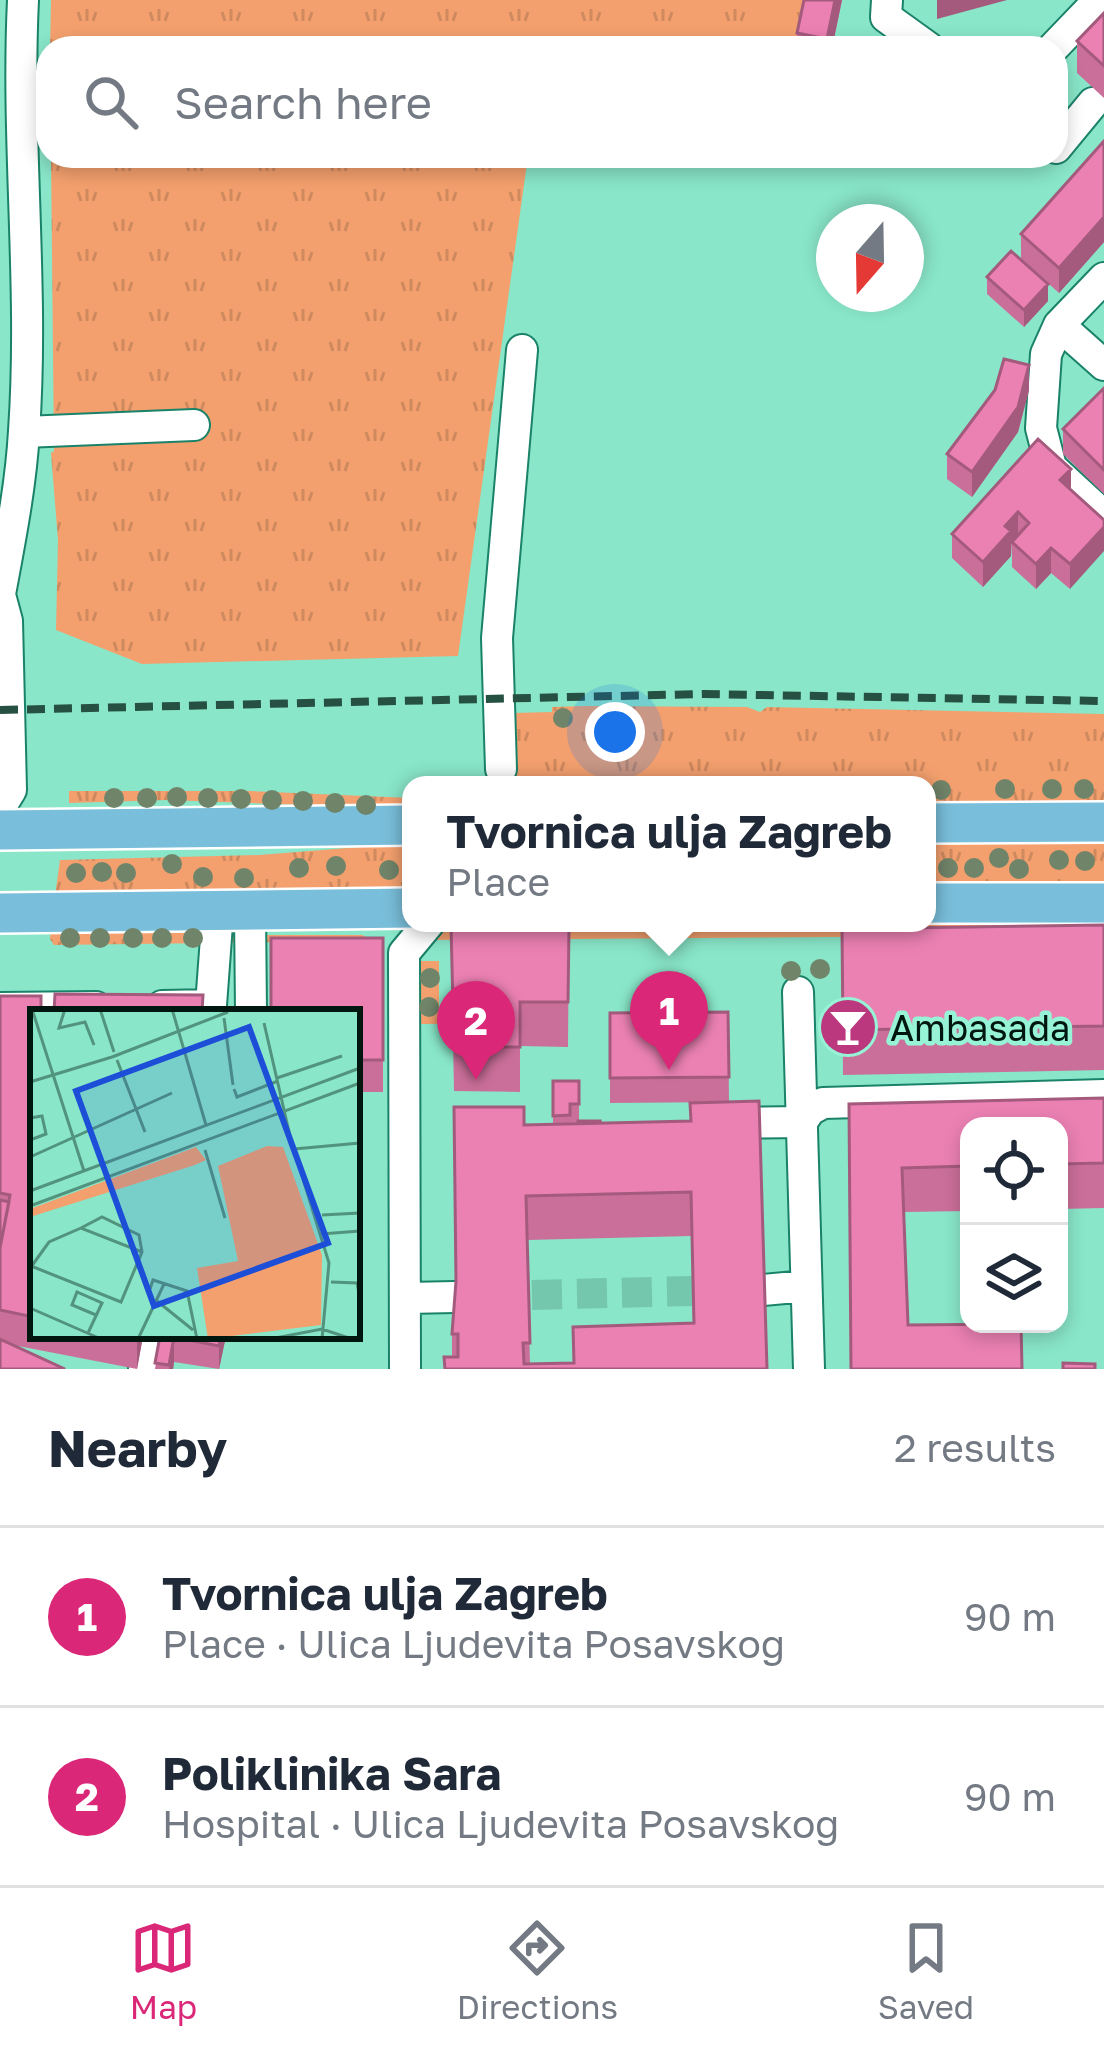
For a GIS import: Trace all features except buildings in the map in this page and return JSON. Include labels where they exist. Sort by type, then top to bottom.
[{"type":"main road","points":[[936,823],[1104,822]]},
{"type":"main road","points":[[0,830],[402,825]]},
{"type":"main road","points":[[936,903],[1104,903]]},
{"type":"main road","points":[[0,913],[402,908]]},
{"type":"street","points":[[0,808],[11,790],[7,621],[0,594],[16,417],[10,59],[23,0]]},
{"type":"street","points":[[887,0],[886,17],[912,36]]},
{"type":"street","points":[[1061,36],[1080,7]]},
{"type":"street","points":[[1068,134],[1094,103]]},
{"type":"street","points":[[1104,278],[1059,326],[1046,354],[1041,428],[1051,467],[1104,517]]},
{"type":"street","points":[[1059,326],[1104,365]]},
{"type":"street","points":[[500,776],[496,638],[522,350]]},
{"type":"street","points":[[16,417],[194,425]]},
{"type":"street","points":[[360,909],[404,953]]},
{"type":"street","points":[[0,1008],[211,1008],[234,911]]},
{"type":"street","points":[[234,911],[250,1009]]},
{"type":"street","points":[[405,1369],[406,1298],[394,1072],[404,953],[422,932]]},
{"type":"street","points":[[798,992],[808,1369]]},
{"type":"street","points":[[802,1122],[823,1103],[1104,1094]]},
{"type":"street","points":[[685,1123],[802,1122]]},
{"type":"street","points":[[763,1290],[806,1286]]},
{"type":"street","points":[[406,1298],[455,1297]]},
{"type":"street","points":[[144,1369],[150,1339]]},
{"type":"green space","points":[[51,0],[811,0],[804,36],[50,36]]},
{"type":"green space","points":[[51,168],[526,168],[458,656],[142,664],[56,630]]},
{"type":"green space","points":[[552,707],[1104,714],[1104,804],[936,806],[936,776],[515,776],[513,713],[552,712]]},
{"type":"green space","points":[[69,791],[251,791],[402,798],[402,809],[167,800],[69,803]]},
{"type":"green space","points":[[1104,835],[1104,886],[936,887],[936,837]]},
{"type":"green space","points":[[402,844],[402,891],[55,896],[60,860],[259,855]]},
{"type":"green space","points":[[936,923],[1104,928],[1104,935],[432,940],[439,932],[936,932]]},
{"type":"green space","points":[[51,926],[203,935],[362,935],[376,941],[54,945]]},
{"type":"green space","points":[[419,961],[439,961],[439,1024],[419,1024]]},
{"type":"tunnel","points":[[487,1296],[733,1290]]},
{"type":"railway","points":[[0,710],[704,694],[1104,701]]},
{"type":"place","name":"Ambasada","points":[[848,1027]]},
{"type":"place","name":"Tvornica ulja Zagreb","points":[[669,1070]]},
{"type":"place","name":"Poliklinika Sara","points":[[476,1080]]}]
